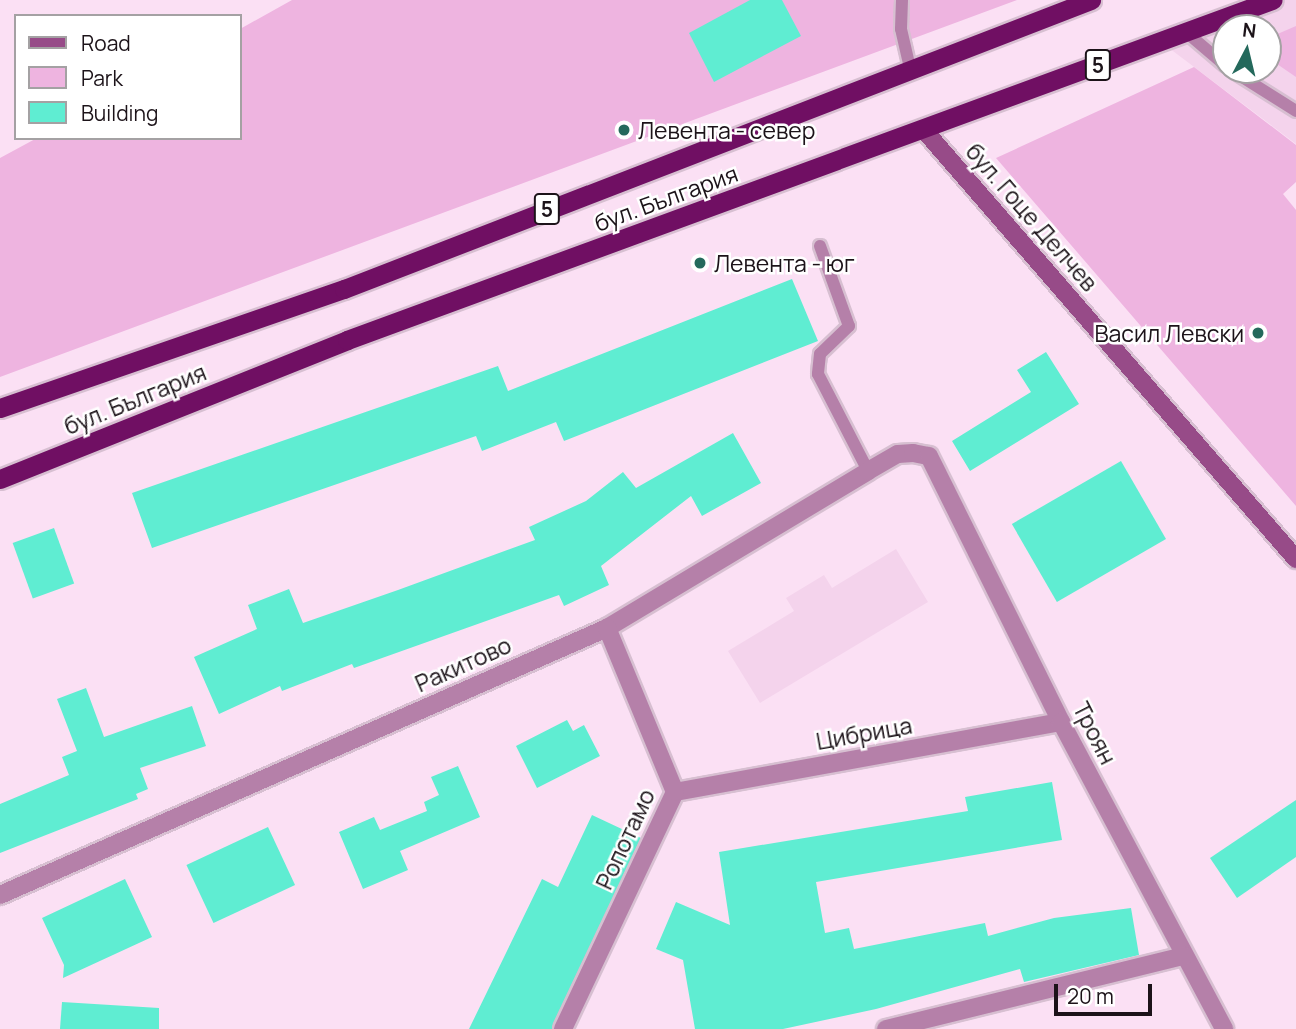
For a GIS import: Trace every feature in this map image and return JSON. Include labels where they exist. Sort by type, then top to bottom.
[{"type":"highway","name":"бул. България","points":[[0,408],[344,289],[1091,0]]},
{"type":"highway","name":"бул. България","points":[[0,479],[347,340],[1272,0]]},
{"type":"main road","name":"бул. Гоце Делчев","points":[[924,130],[1296,559]]},
{"type":"street","name":"Ракитово","points":[[0,895],[607,628],[898,454],[929,456]]},
{"type":"street","name":"Троян","points":[[929,456],[1061,722],[1224,1029]]},
{"type":"street","name":"Ропотамо","points":[[563,1029],[675,792],[607,628]]},
{"type":"street","name":"Цибрица","points":[[675,792],[1061,722]]},
{"type":"street","points":[[886,1029],[1184,956]]},
{"type":"lane","points":[[902,0],[901,29],[910,68]]},
{"type":"lane","points":[[1186,32],[1212,54]]},
{"type":"lane","points":[[1253,84],[1296,111]]},
{"type":"lane","points":[[820,246],[849,326],[820,354],[818,374],[868,471]]},
{"type":"shaded area","points":[[1272,0],[1296,0],[1296,144],[1217,84],[1282,84],[1282,14],[1235,14]]},
{"type":"shaded area","points":[[1212,23],[1212,81],[1161,42]]},
{"type":"shaded area","points":[[896,549],[928,602],[760,703],[728,651],[794,611],[786,598],[824,575],[832,588]]},
{"type":"green space","points":[[292,0],[1017,0],[0,377],[0,158],[33,140],[242,140],[242,28]]},
{"type":"green space","points":[[1296,26],[1296,77],[1282,68],[1282,32]]},
{"type":"green space","points":[[1194,67],[1212,81],[1212,84],[1216,84],[1296,145],[1296,182],[1283,194],[1296,210],[1296,506],[996,158]]},
{"type":"building","points":[[750,0],[782,0],[801,36],[714,82],[689,33]]},
{"type":"building","points":[[792,279],[818,341],[564,441],[556,422],[482,451],[476,436],[152,548],[132,493],[498,366],[508,391]]},
{"type":"building","points":[[1046,352],[1079,404],[970,471],[952,441],[1031,392],[1017,370]]},
{"type":"building","points":[[733,433],[761,483],[702,516],[691,496],[601,566],[609,585],[564,606],[559,595],[354,668],[352,664],[282,691],[280,686],[219,714],[194,657],[257,629],[248,605],[289,589],[303,623],[398,590],[535,540],[529,527],[586,501],[623,472],[636,488]]},
{"type":"building","points":[[1121,461],[1166,539],[1057,602],[1012,524]]},
{"type":"building","points":[[54,528],[74,583],[33,598],[13,543]]},
{"type":"building","points":[[86,688],[104,737],[192,706],[206,746],[140,768],[148,789],[136,794],[138,799],[0,853],[0,804],[69,775],[62,757],[77,751],[57,699]]},
{"type":"building","points":[[567,720],[573,731],[584,725],[600,756],[537,788],[516,746]]},
{"type":"building","points":[[458,766],[480,817],[400,851],[408,870],[363,889],[339,832],[374,817],[380,830],[427,811],[424,802],[439,795],[431,777]]},
{"type":"building","points":[[1052,782],[1062,840],[816,882],[825,933],[849,928],[854,949],[985,923],[988,936],[1054,918],[1131,908],[1139,955],[1024,982],[1020,969],[876,1009],[783,1029],[695,1029],[683,960],[656,949],[676,902],[730,925],[719,852],[968,811],[965,797]]},
{"type":"building","points":[[1296,800],[1296,857],[1237,898],[1210,858]]},
{"type":"building","points":[[592,815],[641,838],[552,1029],[469,1029],[542,879],[558,887]]},
{"type":"building","points":[[268,827],[295,885],[213,923],[186,865]]},
{"type":"building","points":[[125,879],[152,937],[63,978],[64,965],[42,918]]},
{"type":"building","points":[[62,1002],[159,1008],[159,1029],[60,1029]]},
{"type":"place","name":"Левента - север","points":[[624,130]]},
{"type":"place","name":"Левента - юг","points":[[700,263]]},
{"type":"place","name":"Васил Левски","points":[[1258,333]]}]
